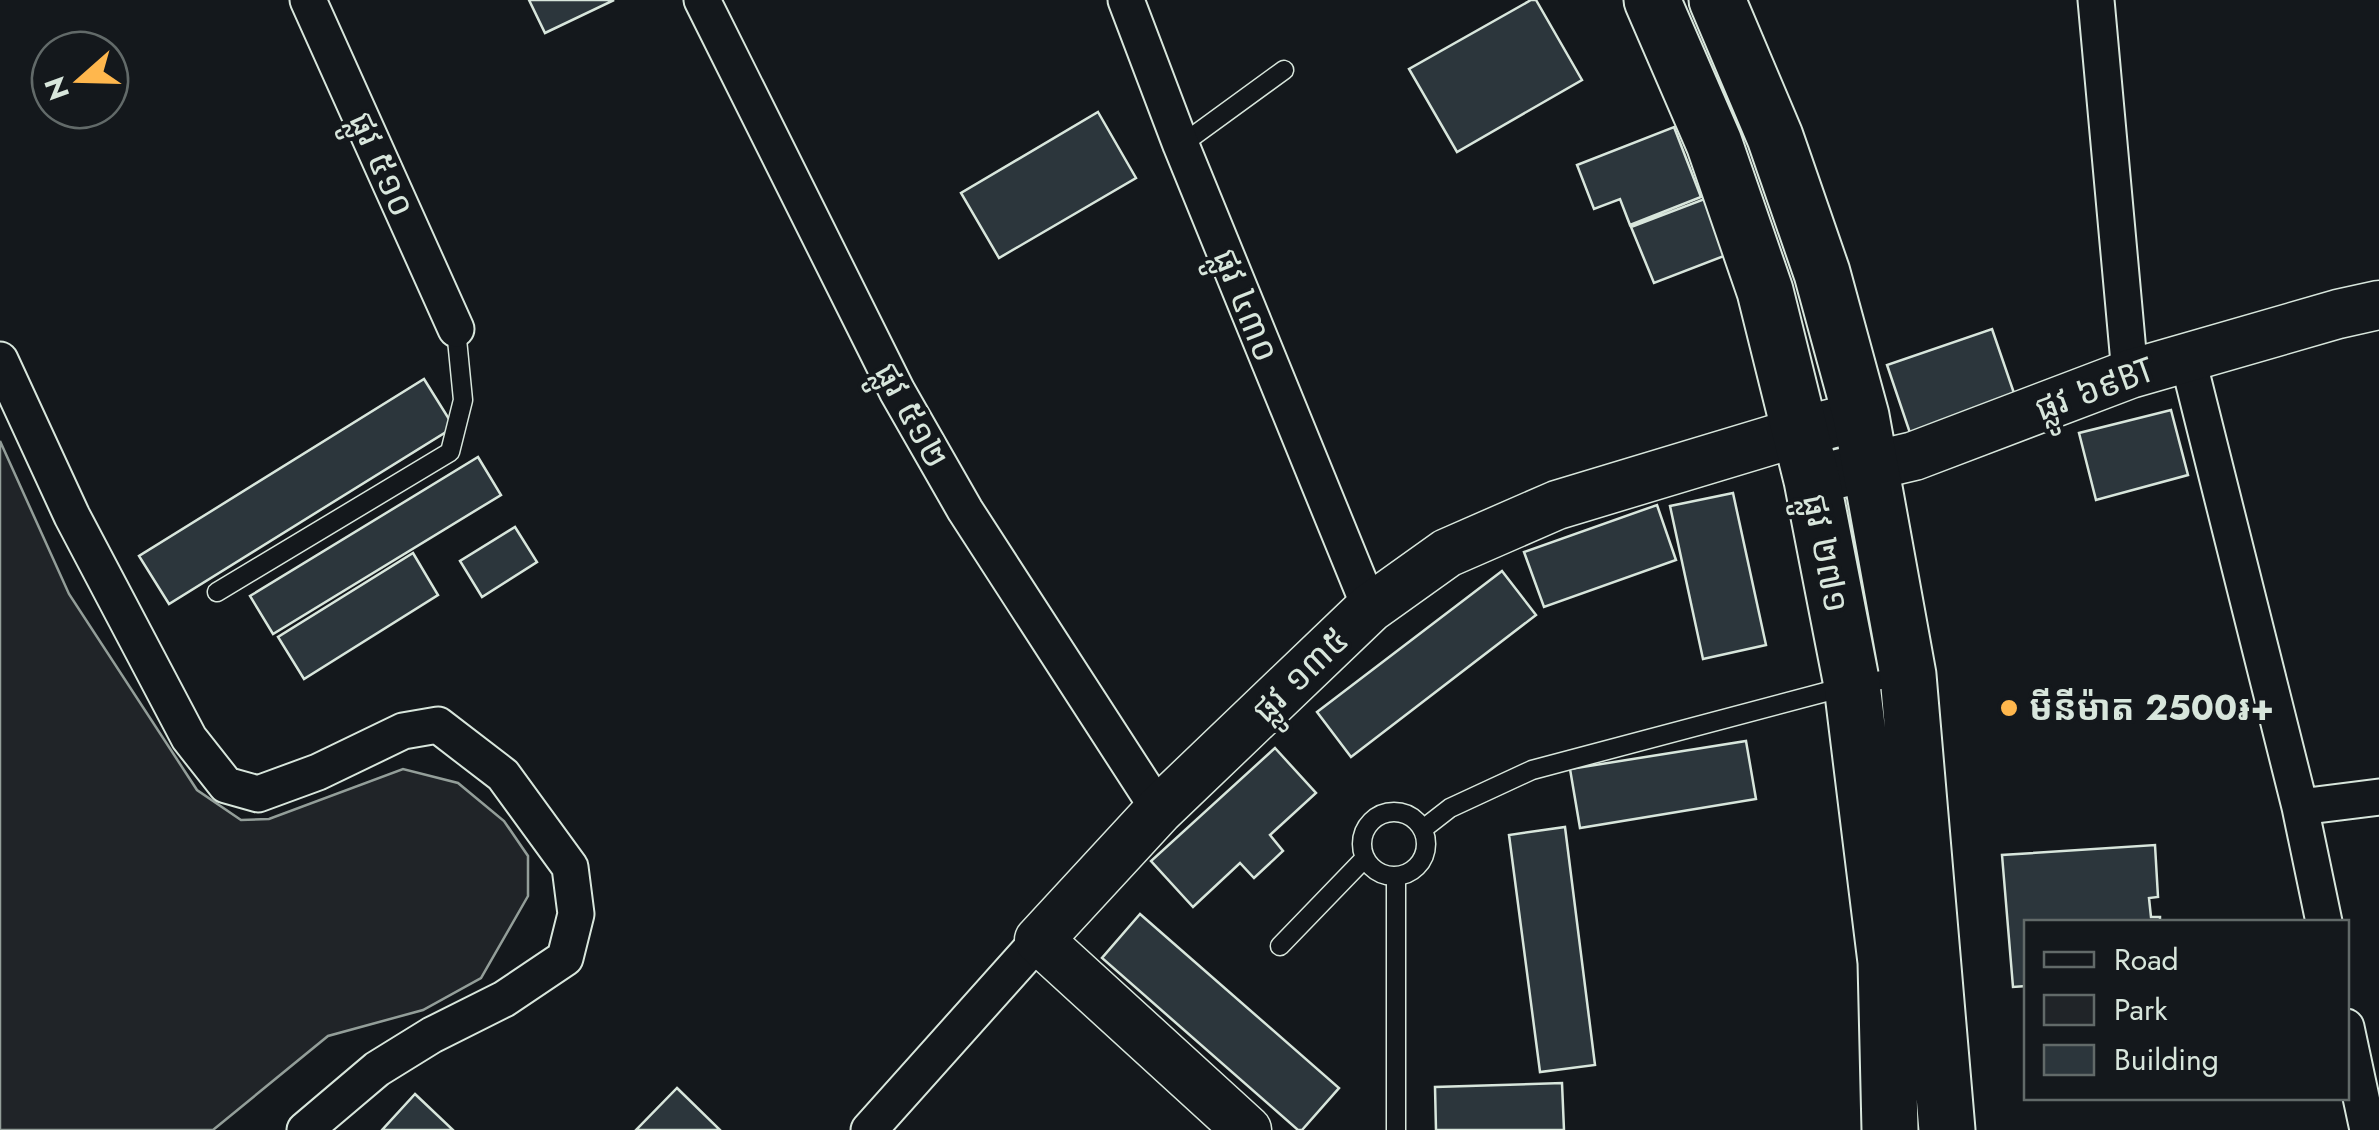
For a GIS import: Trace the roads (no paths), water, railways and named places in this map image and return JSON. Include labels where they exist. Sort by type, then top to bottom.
[{"type":"main road","name":"ផ្លូវ ២៧១","points":[[1652,0],[1714,143],[1765,292],[1807,456],[1852,685],[1886,962],[1890,1130]]},
{"type":"main road","name":"ផ្លូវ ២៧១","points":[[1717,0],[1775,136],[1822,273],[1866,441],[1908,675],[1947,1130]]},
{"type":"street","name":"ផ្លូវ ៥១០","points":[[308,0],[456,329]]},
{"type":"street","name":"ផ្លូវ ៥១២","points":[[702,0],[897,390],[964,510],[1160,810]]},
{"type":"street","name":"ផ្លូវ ៤៣០","points":[[1126,0],[1370,608]]},
{"type":"street","points":[[2096,0],[2130,374]]},
{"type":"street","name":"ផ្លូវ ៦៩BT","points":[[1807,456],[1866,441],[1914,456],[2130,374],[2379,305]]},
{"type":"street","points":[[2187,356],[2300,807],[2324,920]]},
{"type":"street","points":[[0,360],[72,516],[189,738],[226,786],[258,794],[318,772],[403,731],[438,725],[504,775],[570,867],[576,914],[565,958],[504,999],[432,1034],[377,1069],[305,1130]]},
{"type":"street","name":"ផ្លូវ ១៣៥","points":[[869,1130],[1160,810],[1370,608],[1447,553],[1557,505],[1807,456]]},
{"type":"street","points":[[2300,807],[2379,797]]},
{"type":"street","points":[[1039,940],[1247,1130]]},
{"type":"street","points":[[2349,1041],[2368,1130]]},
{"type":"lane","points":[[1181,144],[1284,70]]},
{"type":"lane","points":[[217,592],[450,452],[463,400],[456,329]]},
{"type":"lane","points":[[1423,829],[1450,808],[1532,770],[1852,685],[1908,675]]},
{"type":"lane","points":[[1388,812],[1406,814],[1423,829],[1426,848],[1416,867],[1396,876],[1381,874],[1365,858],[1363,832],[1378,816],[1388,812]]},
{"type":"lane","points":[[1280,946],[1365,858]]},
{"type":"lane","points":[[1396,876],[1396,1130]]},
{"type":"place","name":"មីនីម៉ាត 2500៛+","points":[[2009,708]]}]
